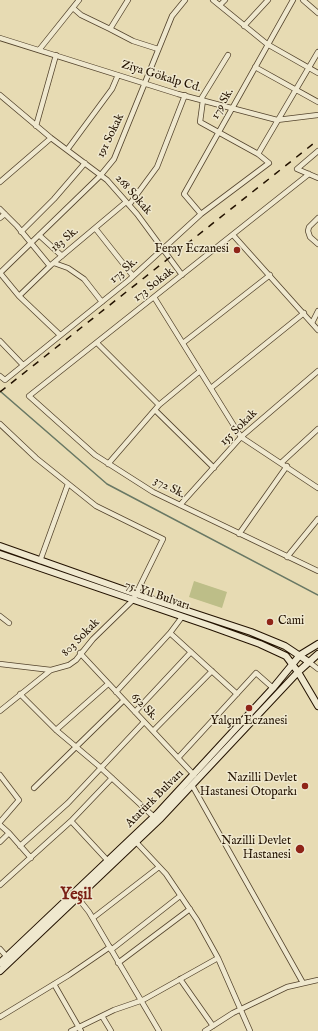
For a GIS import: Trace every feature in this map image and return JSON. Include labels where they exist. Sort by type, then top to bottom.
[{"type":"main road","name":"75. Yıl Bulvarı","points":[[0,546],[182,617],[260,644],[286,656],[298,672],[318,706]]},
{"type":"main road","name":"75. Yıl Bulvarı","points":[[0,554],[134,597],[251,632],[285,646],[309,662]]},
{"type":"main road","name":"Atatürk Bulvarı","points":[[0,963],[154,817],[273,688],[300,655],[318,644]]},
{"type":"main road","name":"Atatürk Bulvarı","points":[[0,971],[136,842],[192,785],[298,672],[318,654]]},
{"type":"street","points":[[39,50],[79,0]]},
{"type":"street","points":[[110,30],[128,0]]},
{"type":"street","name":"191 Sokak","points":[[0,273],[100,176],[114,159],[172,16],[185,0]]},
{"type":"street","points":[[213,0],[267,44],[318,73]]},
{"type":"street","points":[[220,5],[225,0]]},
{"type":"street","points":[[244,26],[268,0]]},
{"type":"street","name":"179 Sk.","points":[[201,214],[184,194],[293,0]]},
{"type":"street","points":[[305,1],[318,13]]},
{"type":"street","points":[[73,8],[81,15],[110,30],[133,41],[158,49]]},
{"type":"street","name":"Ziya Gökalp Cd.","points":[[0,38],[185,96],[277,120],[312,117],[318,114]]},
{"type":"street","points":[[228,54],[202,100],[200,122],[258,154],[318,52]]},
{"type":"street","points":[[36,126],[56,55]]},
{"type":"street","points":[[255,67],[318,102]]},
{"type":"street","points":[[67,150],[108,94],[118,75]]},
{"type":"street","name":"268 Sokak","points":[[0,95],[51,138],[107,180],[128,203],[182,276]]},
{"type":"street","name":"183 Sk.","points":[[19,296],[52,264],[94,228],[128,203],[157,167],[185,96]]},
{"type":"street","points":[[1,179],[51,138]]},
{"type":"street","points":[[318,151],[297,168],[318,178]]},
{"type":"street","name":"173 Sk.","points":[[0,376],[5,380],[134,276],[201,214],[269,163],[258,154]]},
{"type":"street","points":[[21,232],[54,199],[85,163]]},
{"type":"street","name":"173 Sokak","points":[[29,396],[309,174]]},
{"type":"street","points":[[0,209],[31,244],[52,264],[68,268],[84,279],[102,302]]},
{"type":"street","points":[[0,218],[6,214]]},
{"type":"street","points":[[318,218],[309,227],[308,231],[310,237],[318,244]]},
{"type":"street","points":[[94,228],[134,276]]},
{"type":"street","points":[[39,235],[62,256]]},
{"type":"street","points":[[233,235],[270,274],[318,330]]},
{"type":"street","points":[[0,273],[19,296],[60,335]]},
{"type":"street","points":[[183,343],[270,274]]},
{"type":"street","points":[[154,298],[242,437],[318,488]]},
{"type":"street","points":[[312,323],[318,311]]},
{"type":"street","points":[[211,388],[304,313]]},
{"type":"street","points":[[312,323],[318,318]]},
{"type":"street","points":[[0,341],[23,365]]},
{"type":"street","points":[[97,343],[159,405]]},
{"type":"street","name":"155 Sokak","points":[[180,505],[242,437],[318,371]]},
{"type":"street","points":[[108,464],[159,405],[200,372]]},
{"type":"street","name":"372 Sk.","points":[[29,396],[95,455],[153,492],[318,571]]},
{"type":"street","points":[[155,410],[214,468]]},
{"type":"street","points":[[0,424],[36,458],[68,484],[40,561]]},
{"type":"street","points":[[281,463],[318,429]]},
{"type":"street","points":[[239,534],[287,466]]},
{"type":"street","name":"803 Sokak","points":[[0,711],[51,670],[69,665],[76,660],[80,653],[134,597],[163,539],[96,506],[68,484]]},
{"type":"street","points":[[287,557],[318,519]]},
{"type":"street","points":[[0,616],[9,623]]},
{"type":"street","points":[[116,692],[170,633],[182,617]]},
{"type":"street","points":[[170,633],[237,694]]},
{"type":"street","points":[[135,712],[191,652]]},
{"type":"street","name":"652 Sk.","points":[[80,653],[194,775]]},
{"type":"street","points":[[309,662],[318,669]]},
{"type":"street","points":[[0,664],[51,670]]},
{"type":"street","points":[[153,731],[212,671]]},
{"type":"street","points":[[178,758],[256,673],[273,688]]},
{"type":"street","points":[[56,730],[108,684]]},
{"type":"street","points":[[20,694],[56,730],[100,767],[154,817]]},
{"type":"street","points":[[34,788],[124,700]]},
{"type":"street","points":[[20,846],[68,803],[100,767],[144,722]]},
{"type":"street","points":[[0,775],[19,800],[0,824],[31,858]]},
{"type":"street","points":[[0,886],[71,821],[112,778]]},
{"type":"street","points":[[192,785],[303,983]]},
{"type":"street","points":[[71,821],[108,861]]},
{"type":"street","points":[[0,842],[8,834]]},
{"type":"street","points":[[136,842],[159,867],[190,909],[218,958],[250,1031]]},
{"type":"street","points":[[93,918],[159,867]]},
{"type":"street","points":[[0,1017],[110,949],[180,896]]},
{"type":"street","points":[[78,898],[93,918],[140,1001],[159,1031]]},
{"type":"street","points":[[118,963],[190,909]]},
{"type":"street","points":[[0,949],[7,957]]},
{"type":"street","points":[[71,1031],[80,1029],[102,1016],[140,1001],[218,958]]},
{"type":"street","points":[[180,979],[213,1026]]},
{"type":"street","points":[[205,1031],[240,1009],[286,987],[318,980]]},
{"type":"street","points":[[54,984],[80,1029]]},
{"type":"street","points":[[102,1016],[111,1031]]},
{"type":"green space","points":[[194,581],[227,592],[222,608],[189,597]]},
{"type":"waterway","points":[[0,391],[107,484],[318,595]]},
{"type":"railway","points":[[0,392],[318,140]]},
{"type":"place","name":"Feray Eczanesi","points":[[237,250]]},
{"type":"place","name":"Cami","points":[[270,622]]},
{"type":"place","name":"Yalçın Eczanesi","points":[[249,708]]},
{"type":"place","name":"Nazilli Devlet Hastanesi Otoparkı","points":[[305,786]]},
{"type":"place","name":"Nazilli Devlet Hastanesi","points":[[300,849]]},
{"type":"district","name":"Yeşil","points":[[76,896]]}]
